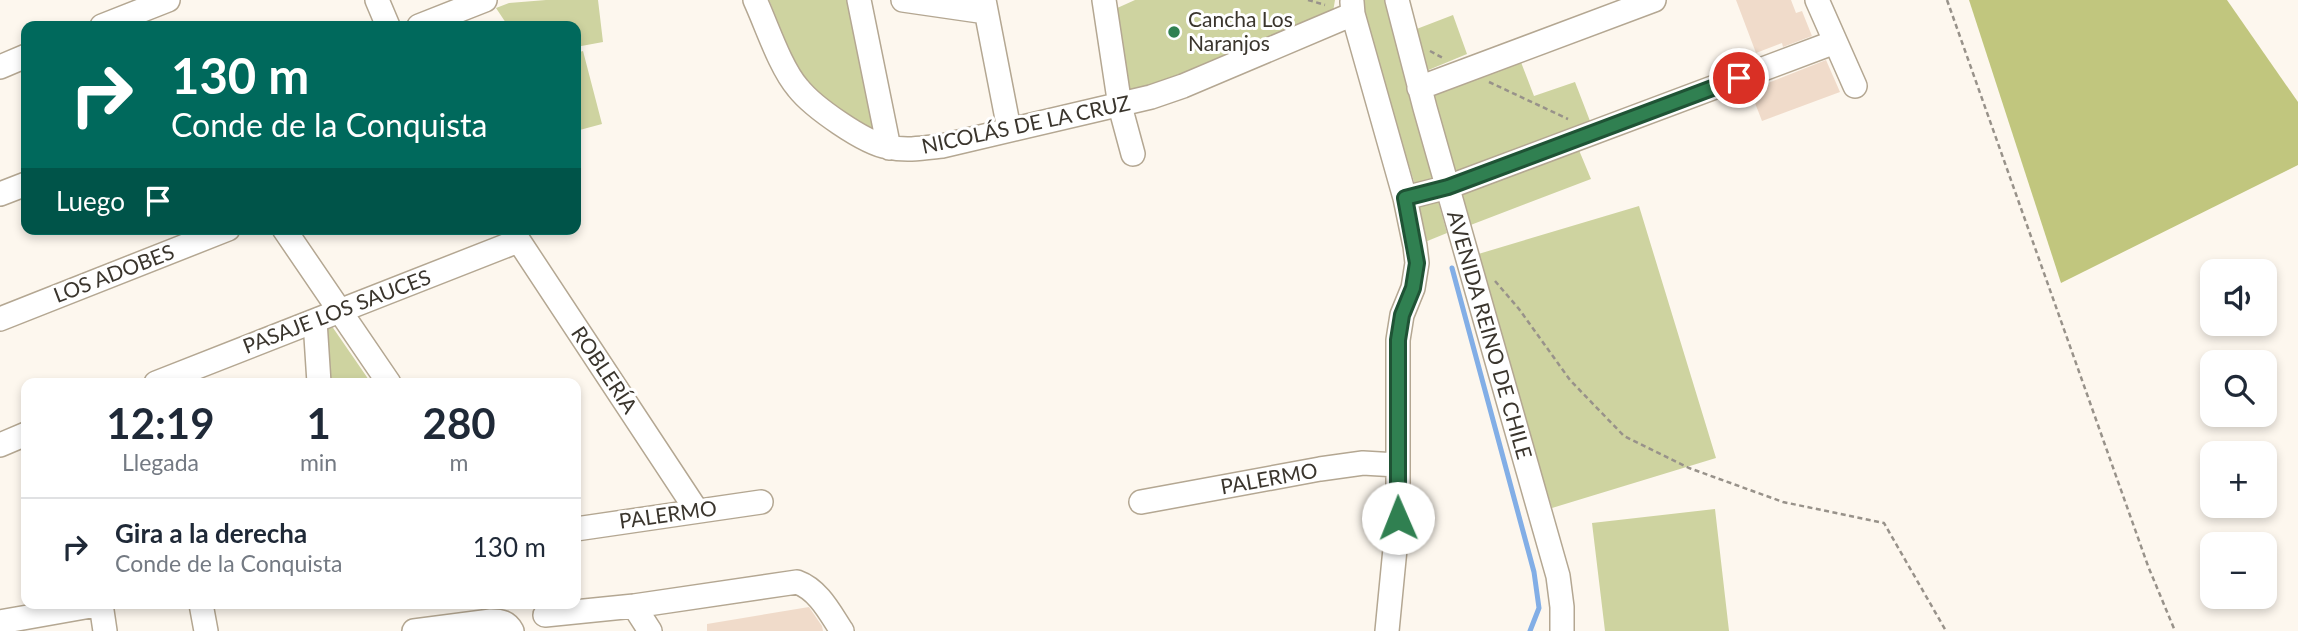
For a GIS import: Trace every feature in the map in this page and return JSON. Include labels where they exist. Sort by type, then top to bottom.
[{"type":"street","points":[[115,21],[168,0]]},
{"type":"street","points":[[377,0],[386,21]]},
{"type":"street","points":[[432,21],[485,0]]},
{"type":"street","name":"NICOLÁS DE LA CRUZ","points":[[755,0],[798,89],[820,109],[879,145],[911,149],[942,146],[1120,106],[1183,86],[1353,7]]},
{"type":"street","points":[[859,0],[889,148]]},
{"type":"street","points":[[903,0],[985,6],[1009,129]]},
{"type":"street","name":"AVENIDA REINO DE CHILE","points":[[1397,0],[1419,88],[1558,576],[1562,631]]},
{"type":"street","points":[[1419,88],[1654,0]]},
{"type":"street","points":[[1816,0],[1855,86]]},
{"type":"street","points":[[1110,3],[1120,106],[1133,154]]},
{"type":"street","points":[[1353,7],[1405,198],[1417,263],[1413,288],[1402,315],[1398,340],[1398,518],[1387,631]]},
{"type":"street","points":[[1405,198],[1448,187],[1835,42]]},
{"type":"street","points":[[0,67],[21,59]]},
{"type":"street","points":[[0,194],[21,186]]},
{"type":"street","name":"LOS ADOBES","points":[[0,318],[213,235]]},
{"type":"street","points":[[288,235],[385,378]]},
{"type":"street","name":"PASAJE LOS SAUCES","points":[[200,375],[315,321],[514,235]]},
{"type":"street","name":"ROBLERÍA","points":[[514,235],[697,511]]},
{"type":"street","points":[[315,321],[319,378]]},
{"type":"street","points":[[0,445],[21,437]]},
{"type":"street","name":"PALERMO","points":[[1141,502],[1320,469],[1363,463],[1397,465]]},
{"type":"street","name":"PALERMO","points":[[581,528],[761,502]]},
{"type":"street","points":[[547,617],[797,582],[818,596],[842,631]]},
{"type":"street","points":[[634,606],[650,631]]},
{"type":"street","points":[[0,622],[73,609]]},
{"type":"street","points":[[102,609],[106,631]]},
{"type":"street","points":[[202,609],[206,631]]},
{"type":"street","points":[[414,631],[501,621],[509,625],[512,631]]},
{"type":"path","points":[[1947,0],[2148,566],[2175,631]]},
{"type":"path","points":[[1405,37],[1464,71],[1594,131]]},
{"type":"path","points":[[1495,281],[1519,309],[1570,380],[1624,436],[1689,468],[1783,502],[1884,523],[1946,631]]},
{"type":"green space","points":[[598,0],[603,42],[581,46],[581,21],[505,21],[496,8],[509,3]]},
{"type":"green space","points":[[769,0],[847,0],[878,132],[833,105],[810,85],[791,55]]},
{"type":"green space","points":[[1135,0],[1335,0],[1333,12],[1166,82],[1126,90],[1115,9]]},
{"type":"green space","points":[[1359,0],[1386,0],[1437,176],[1415,185],[1361,12]]},
{"type":"green space","points":[[1969,0],[2227,0],[2298,102],[2298,165],[2061,283]]},
{"type":"green space","points":[[1453,15],[1467,54],[1426,71],[1414,30]]},
{"type":"green space","points":[[581,52],[602,124],[581,130]]},
{"type":"green space","points":[[1519,57],[1534,96],[1575,82],[1590,121],[1452,173],[1430,91]]},
{"type":"green space","points":[[1576,143],[1591,179],[1468,226],[1456,188]]},
{"type":"green space","points":[[1436,193],[1447,233],[1420,244],[1412,202]]},
{"type":"green space","points":[[1639,206],[1716,458],[1552,508],[1475,255]]},
{"type":"green space","points":[[329,322],[368,378],[325,378],[320,328]]},
{"type":"green space","points":[[1715,509],[1729,631],[1605,631],[1592,523]]},
{"type":"building","points":[[1736,0],[1791,0],[1796,13],[1802,11],[1812,36],[1783,47],[1782,43],[1756,53]]},
{"type":"building","points":[[1826,60],[1840,92],[1762,121],[1750,90]]},
{"type":"building","points":[[809,607],[823,631],[707,631],[707,624]]},
{"type":"waterway","points":[[1452,268],[1534,572],[1539,608],[1530,631]]},
{"type":"place","name":"Cancha Los Naranjos","points":[[1174,32]]},
{"type":"route","points":[[1398,518],[1398,340],[1402,315],[1413,288],[1417,263],[1405,198],[1448,187],[1739,78]]}]
